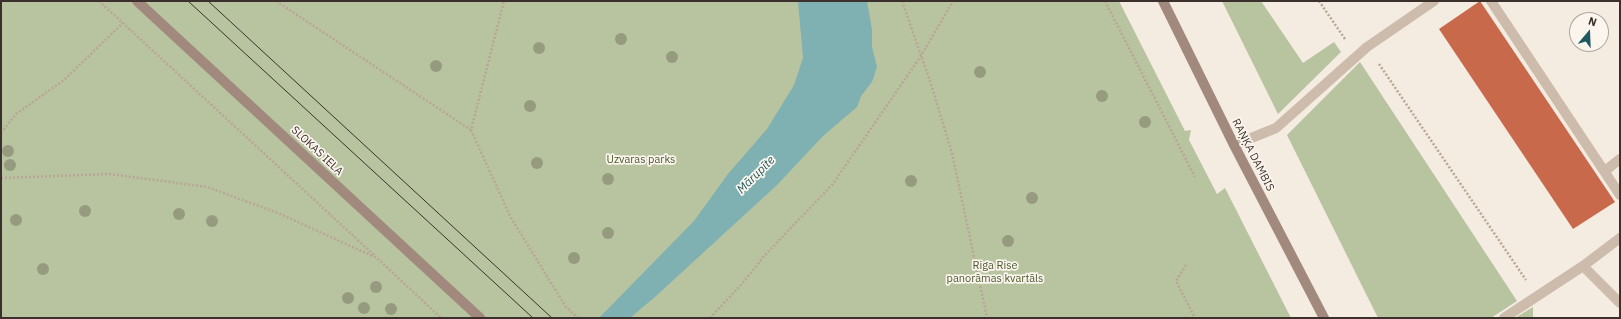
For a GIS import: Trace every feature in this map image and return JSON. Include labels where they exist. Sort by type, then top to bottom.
[{"type":"main road","name":"SLOKAS IELA","points":[[137,1],[480,318]]},
{"type":"main road","name":"RAŅĶA DAMBIS","points":[[1163,1],[1234,145],[1324,318]]},
{"type":"lane","points":[[1234,145],[1276,128],[1367,47],[1434,1]]},
{"type":"lane","points":[[1491,1],[1620,195]]},
{"type":"lane","points":[[1605,171],[1620,159]]},
{"type":"lane","points":[[1504,318],[1583,266],[1620,238]]},
{"type":"lane","points":[[1583,266],[1620,303]]},
{"type":"path","points":[[99,1],[441,318]]},
{"type":"path","points":[[276,1],[471,130],[510,218],[566,307],[578,318]]},
{"type":"path","points":[[471,130],[504,1]]},
{"type":"path","points":[[902,1],[952,153],[987,318]]},
{"type":"path","points":[[710,318],[741,285],[765,255],[832,185],[921,56],[953,1]]},
{"type":"path","points":[[1105,1],[1195,177]]},
{"type":"path","points":[[1319,1],[1356,57]]},
{"type":"path","points":[[1,133],[16,114],[64,80],[123,23]]},
{"type":"path","points":[[1367,47],[1538,297]]},
{"type":"path","points":[[1,178],[110,174],[207,187],[278,213],[377,258]]},
{"type":"path","points":[[1186,265],[1176,281],[1195,318]]},
{"type":"green space","name":"Uzvaras parks","points":[[1,1],[1119,1],[1185,131],[1191,130],[1189,140],[1217,194],[1225,188],[1291,318],[1,318]]},
{"type":"green space","points":[[1222,1],[1261,1],[1303,63],[1334,42],[1341,52],[1278,114]]},
{"type":"green space","points":[[1360,62],[1517,301],[1491,318],[1378,318],[1287,135]]},
{"type":"green space","points":[[1533,307],[1533,318],[1515,318]]},
{"type":"water","name":"Mārupīte","points":[[798,1],[867,1],[872,30],[872,47],[877,67],[872,82],[861,96],[857,107],[823,136],[777,185],[630,318],[599,318],[694,221],[728,174],[767,129],[794,85],[803,58]]},
{"type":"building","points":[[1480,1],[1615,202],[1573,229],[1439,29]]},
{"type":"tram line","points":[[188,1],[533,318]]},
{"type":"tram line","points":[[208,1],[552,318]]},
{"type":"park label","name":"Riga Rise panorāmas kvartāls","points":[[995,272]]}]
